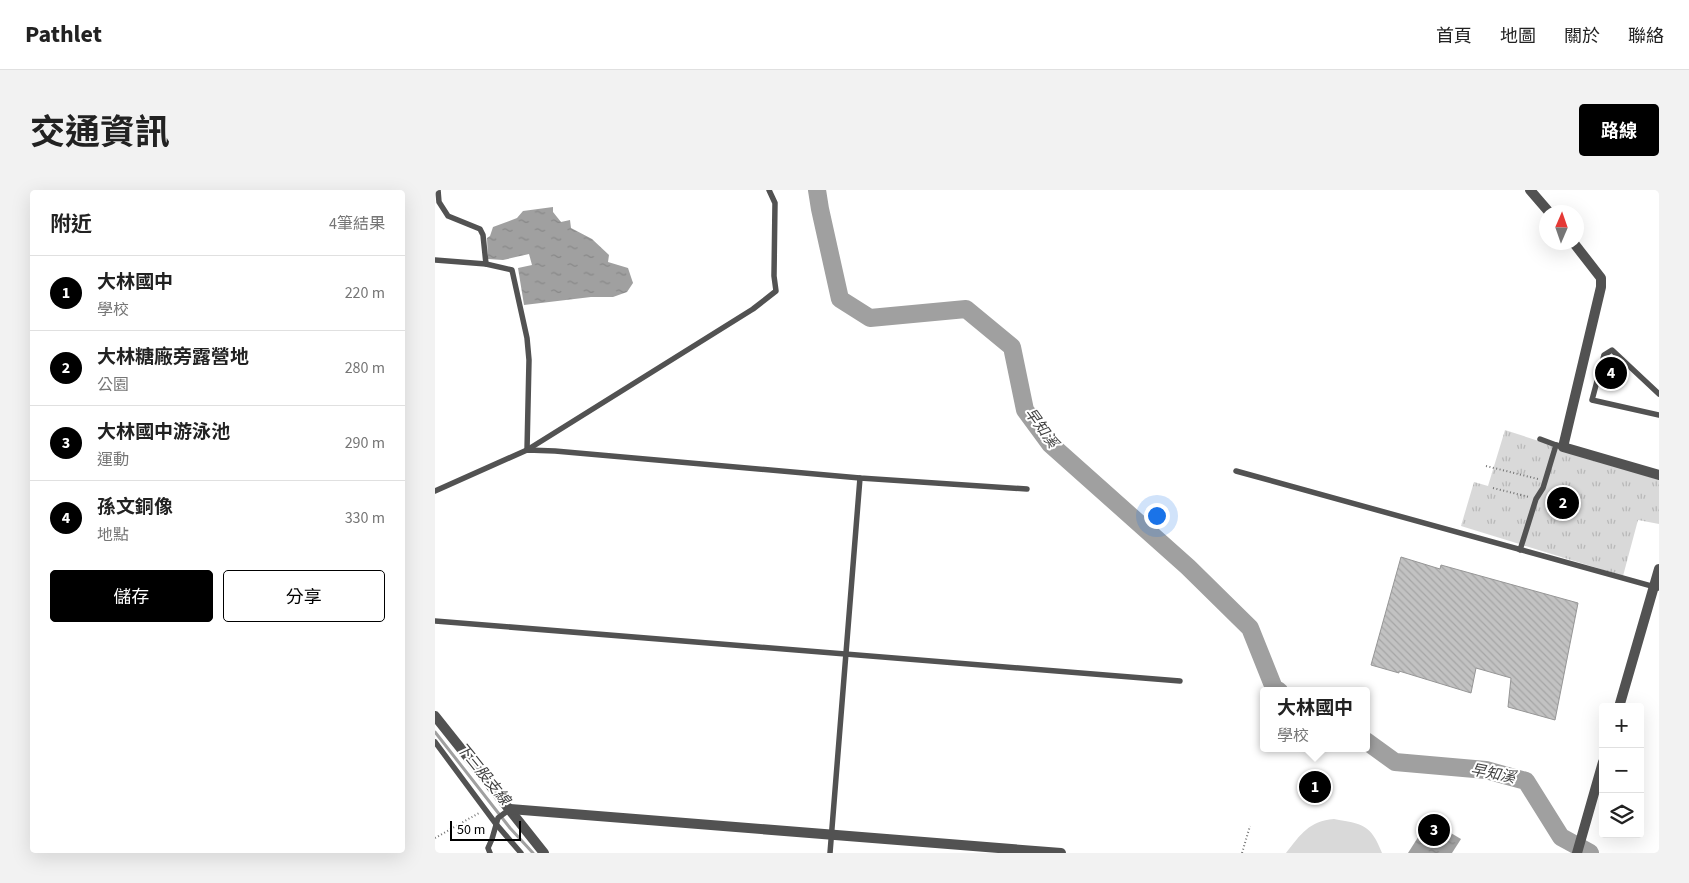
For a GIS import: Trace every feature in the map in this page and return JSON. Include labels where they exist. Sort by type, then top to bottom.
[{"type":"street","points":[[1530,190],[1543,205]]},
{"type":"street","points":[[1579,250],[1601,278],[1601,287],[1560,446],[1659,475]]},
{"type":"street","points":[[1620,703],[1656,587],[1659,569]]},
{"type":"street","points":[[435,716],[508,811],[544,853]]},
{"type":"street","points":[[1577,853],[1599,775]]},
{"type":"street","points":[[508,811],[831,834],[1061,853]]},
{"type":"lane","points":[[438,190],[439,202],[449,216],[480,229],[483,234],[486,264]]},
{"type":"lane","points":[[435,491],[527,450],[753,310],[776,291],[774,276],[775,203],[769,190]]},
{"type":"lane","points":[[435,260],[486,264],[512,270],[525,328],[529,360],[527,450]]},
{"type":"lane","points":[[1659,394],[1612,350],[1604,355],[1592,400],[1659,416]]},
{"type":"lane","points":[[1521,550],[1536,499],[1543,488],[1560,446],[1540,440]]},
{"type":"lane","points":[[527,450],[860,478],[1027,489]]},
{"type":"lane","points":[[1236,471],[1656,587]]},
{"type":"lane","points":[[829,853],[860,478]]},
{"type":"lane","points":[[435,621],[1179,681]]},
{"type":"lane","points":[[435,742],[485,810],[497,821],[521,853]]},
{"type":"lane","points":[[490,853],[488,848],[497,821],[508,811]]},
{"type":"path","points":[[1486,466],[1545,481]]},
{"type":"path","points":[[1493,488],[1536,499]]},
{"type":"path","points":[[435,838],[485,810]]},
{"type":"path","points":[[1242,853],[1250,826]]},
{"type":"green space","points":[[1505,430],[1659,480],[1659,524],[1638,520],[1623,576],[1461,526],[1474,482],[1488,486]]},
{"type":"green space","points":[[1334,819],[1352,822],[1364,827],[1374,836],[1382,853],[1286,853],[1306,830],[1318,822]]},
{"type":"water","points":[[553,207],[553,212],[561,222],[570,220],[571,228],[592,239],[609,255],[608,262],[628,268],[633,283],[627,292],[613,297],[591,297],[524,305],[518,268],[532,265],[529,254],[503,260],[488,259],[487,238],[490,236],[493,227],[517,218],[523,211]]},
{"type":"water","points":[[1429,820],[1461,839],[1452,853],[1408,853]]},
{"type":"building","points":[[1401,557],[1440,569],[1441,565],[1578,603],[1555,720],[1508,707],[1511,678],[1476,668],[1471,693],[1399,671],[1399,673],[1371,665]]},
{"type":"waterway","name":"早知溪","points":[[817,190],[840,299],[870,318],[966,309],[1012,347],[1025,410],[1050,444],[1188,567],[1250,628],[1274,687]]},
{"type":"waterway","name":"下三股支線","points":[[435,732],[510,828],[533,853]]},
{"type":"waterway","name":"早知溪","points":[[1370,744],[1395,762],[1486,770],[1526,781],[1561,837],[1590,853]]},
{"type":"place","name":"孫文銅像","points":[[1611,373]]},
{"type":"place","name":"大林糖廠旁露營地","points":[[1563,503]]},
{"type":"place","name":"大林國中","points":[[1315,787]]},
{"type":"place","name":"大林國中游泳池","points":[[1434,830]]}]
